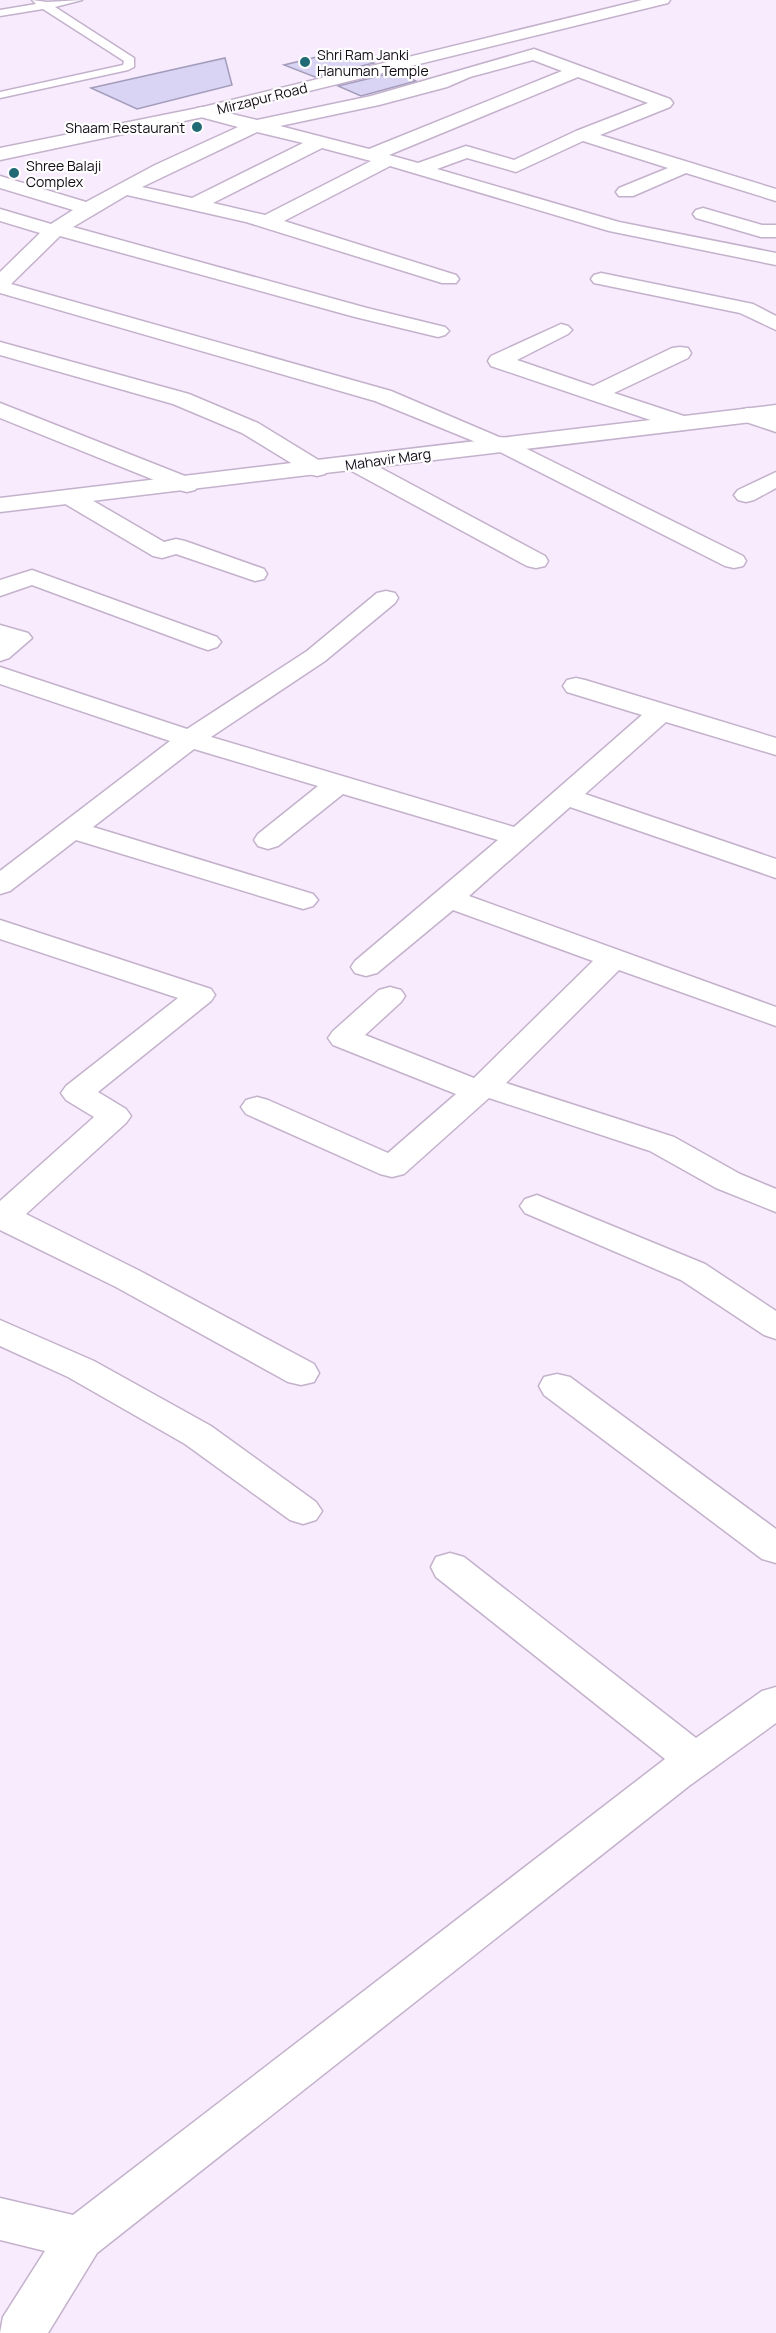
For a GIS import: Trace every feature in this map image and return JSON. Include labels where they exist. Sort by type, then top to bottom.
[{"type":"main road","name":"Mirzapur Road","points":[[0,143],[189,103],[614,0]]},
{"type":"main road","name":"Mirzapur Road","points":[[0,154],[203,112],[662,0]]},
{"type":"main road","points":[[418,169],[466,152],[516,166],[582,135],[664,103],[534,54],[373,101],[252,127],[88,209],[56,230],[0,285],[382,396],[500,443],[513,452],[734,561]]},
{"type":"main road","points":[[267,222],[380,158],[579,70]]},
{"type":"main road","points":[[203,112],[252,127],[380,158],[616,227],[776,259]]},
{"type":"main road","points":[[582,135],[776,195]]},
{"type":"main road","points":[[193,205],[320,142]]},
{"type":"main road","points":[[627,192],[685,167]]},
{"type":"main road","points":[[0,182],[88,209]]},
{"type":"main road","points":[[124,189],[267,222],[449,279]]},
{"type":"main road","points":[[703,214],[760,231],[776,231]]},
{"type":"main road","points":[[3,218],[438,331]]},
{"type":"main road","points":[[601,279],[746,308],[776,324]]},
{"type":"main road","points":[[561,330],[499,361],[682,423]]},
{"type":"main road","points":[[0,348],[181,399],[250,428],[317,469]]},
{"type":"main road","points":[[595,393],[680,353]]},
{"type":"main road","points":[[0,410],[187,485]]},
{"type":"main road","name":"Mahavir Marg","points":[[0,505],[187,485],[500,443],[776,412]]},
{"type":"main road","points":[[748,415],[776,425]]},
{"type":"main road","points":[[356,464],[536,561]]},
{"type":"main road","points":[[746,495],[776,479]]},
{"type":"main road","points":[[70,497],[162,551],[176,546],[255,574]]},
{"type":"main road","points":[[0,590],[32,577],[208,642]]},
{"type":"main road","points":[[0,885],[190,739],[316,656],[386,598]]},
{"type":"main road","points":[[0,633],[19,638],[0,653]]},
{"type":"main road","points":[[0,675],[190,739],[517,837]]},
{"type":"main road","points":[[576,686],[776,747]]},
{"type":"main road","points":[[366,967],[567,797],[661,712]]},
{"type":"main road","points":[[268,840],[339,783]]},
{"type":"main road","points":[[567,797],[776,868]]},
{"type":"main road","points":[[72,830],[303,900]]},
{"type":"main road","points":[[449,899],[776,1017]]},
{"type":"main road","points":[[0,929],[200,995],[76,1093],[116,1116],[1,1217],[128,1279],[302,1373]]},
{"type":"main road","points":[[257,1107],[392,1167],[481,1089],[614,958]]},
{"type":"main road","points":[[390,996],[344,1038],[481,1089],[662,1144],[728,1181],[776,1202]]},
{"type":"main road","points":[[537,1206],[693,1272],[776,1328]]},
{"type":"main road","points":[[0,1332],[81,1370],[198,1435],[303,1511]]},
{"type":"main road","points":[[557,1386],[776,1549]]},
{"type":"main road","points":[[450,1567],[695,1760]]},
{"type":"main road","points":[[21,2333],[81,2238],[695,1760],[776,1702]]},
{"type":"main road","points":[[0,2219],[81,2238]]},
{"type":"lane","points":[[0,13],[42,3],[77,0]]},
{"type":"lane","points":[[0,95],[128,67],[130,60],[42,3]]},
{"type":"building","points":[[345,50],[374,63],[315,77],[284,65]]},
{"type":"building","points":[[225,58],[232,85],[137,109],[91,88]]},
{"type":"building","points":[[396,72],[416,81],[361,96],[338,86]]},
{"type":"place","name":"Shri Ram Janki Hanuman Temple","points":[[305,62]]},
{"type":"place","name":"Shaam Restaurant","points":[[197,127]]},
{"type":"place","name":"Shree Balaji Complex","points":[[14,173]]}]
